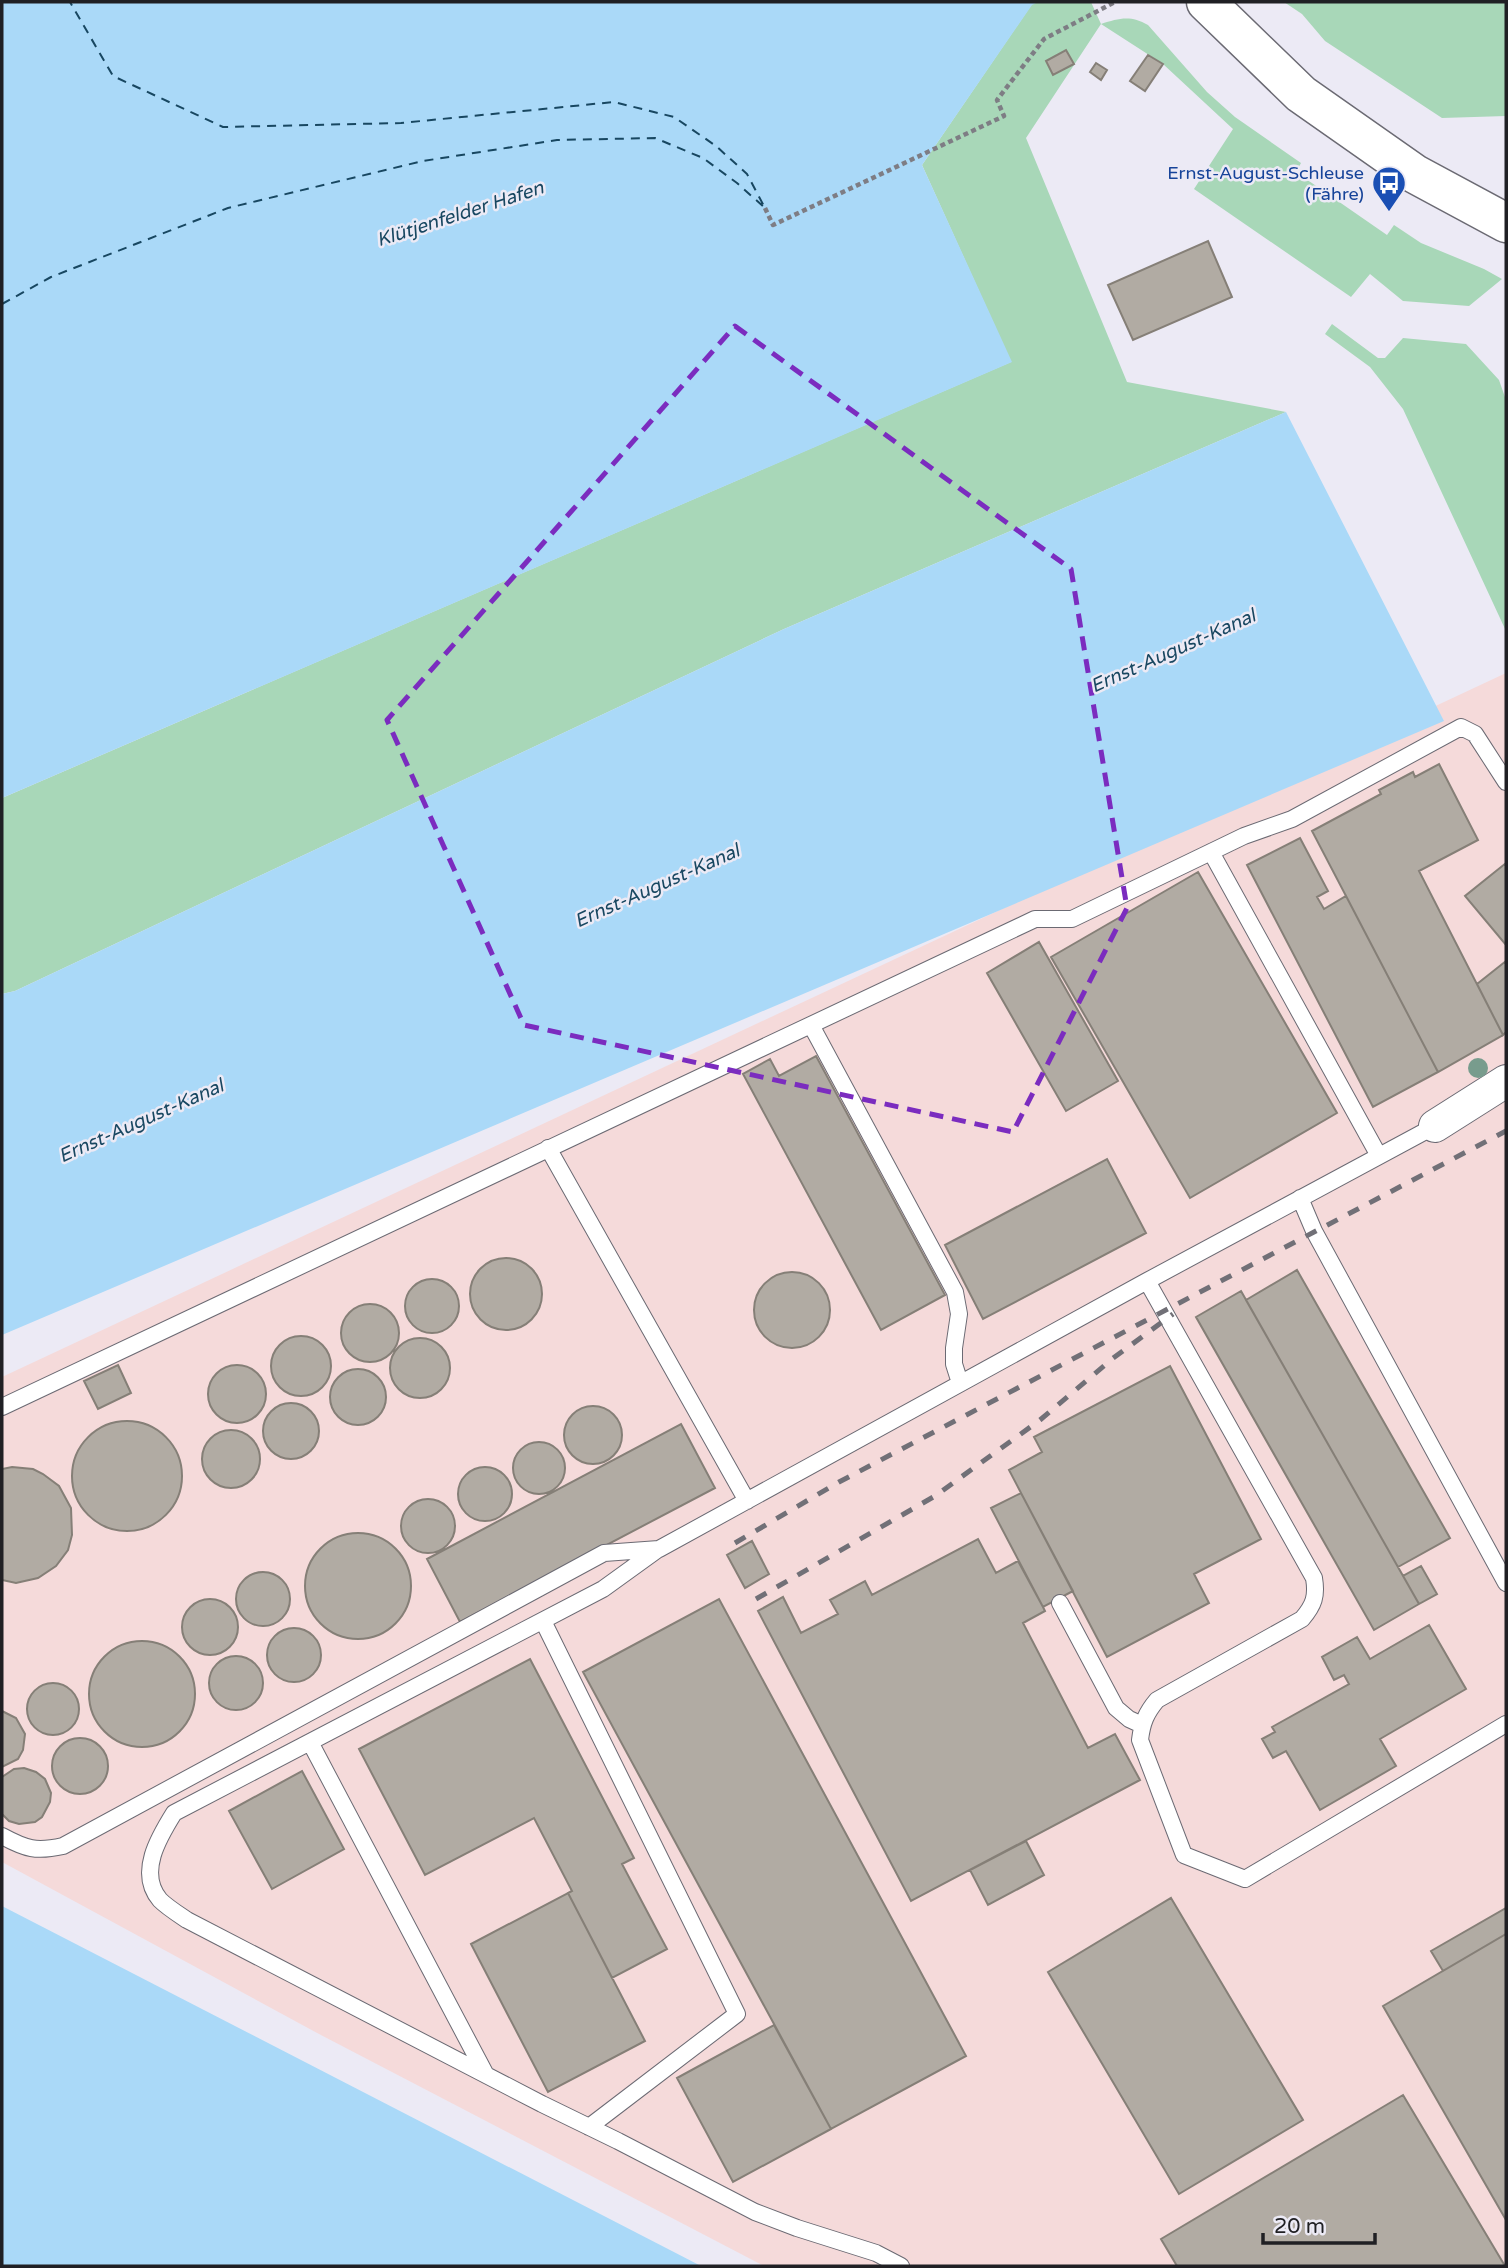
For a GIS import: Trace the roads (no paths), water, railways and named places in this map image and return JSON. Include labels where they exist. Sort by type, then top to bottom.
[{"type":"street","points":[[1206,2],[1301,94],[1415,174],[1499,218]]},
{"type":"street","points":[[1435,1126],[1506,1081]]},
{"type":"lane","points":[[2,1407],[1035,919],[1072,919],[1244,836],[1292,819],[1461,727],[1475,734],[1506,782]]},
{"type":"lane","points":[[1211,852],[1379,1156]]},
{"type":"lane","points":[[811,1025],[955,1292],[960,1314],[954,1364],[960,1383]]},
{"type":"lane","points":[[901,2266],[876,2253],[755,2212],[187,1920],[160,1900],[152,1885],[151,1865],[156,1842],[174,1813],[603,1589],[659,1549],[1435,1126]]},
{"type":"lane","points":[[548,1148],[747,1501]]},
{"type":"lane","points":[[1300,1198],[1314,1231],[1506,1583]]},
{"type":"lane","points":[[1147,1281],[1314,1578],[1316,1592],[1312,1607],[1302,1619],[1157,1700],[1148,1711],[1140,1740],[1184,1855],[1245,1880],[1506,1724]]},
{"type":"lane","points":[[2,1836],[22,1847],[43,1851],[63,1846],[604,1553],[659,1549]]},
{"type":"lane","points":[[1060,1603],[1116,1708],[1142,1725]]},
{"type":"lane","points":[[543,1620],[737,2014],[589,2127]]},
{"type":"lane","points":[[310,1742],[486,2075]]},
{"type":"water","name":"Klütjenfelder Hafen","points":[[2,2],[1038,2],[1032,5],[922,165],[1012,362],[2,798]]},
{"type":"water","name":"Ernst-August-Kanal","points":[[1286,412],[1444,721],[2,1335],[2,994],[15,991],[784,629]]},
{"type":"water","points":[[2,1906],[701,2266],[2,2266]]},
{"type":"railway","points":[[735,1543],[839,1482],[1506,1131]]},
{"type":"railway","points":[[756,1599],[935,1496],[1040,1420],[1112,1359],[1173,1314]]},
{"type":"place","name":"Ernst-August-Schleuse (Fähre)","points":[[1389,213]]}]
